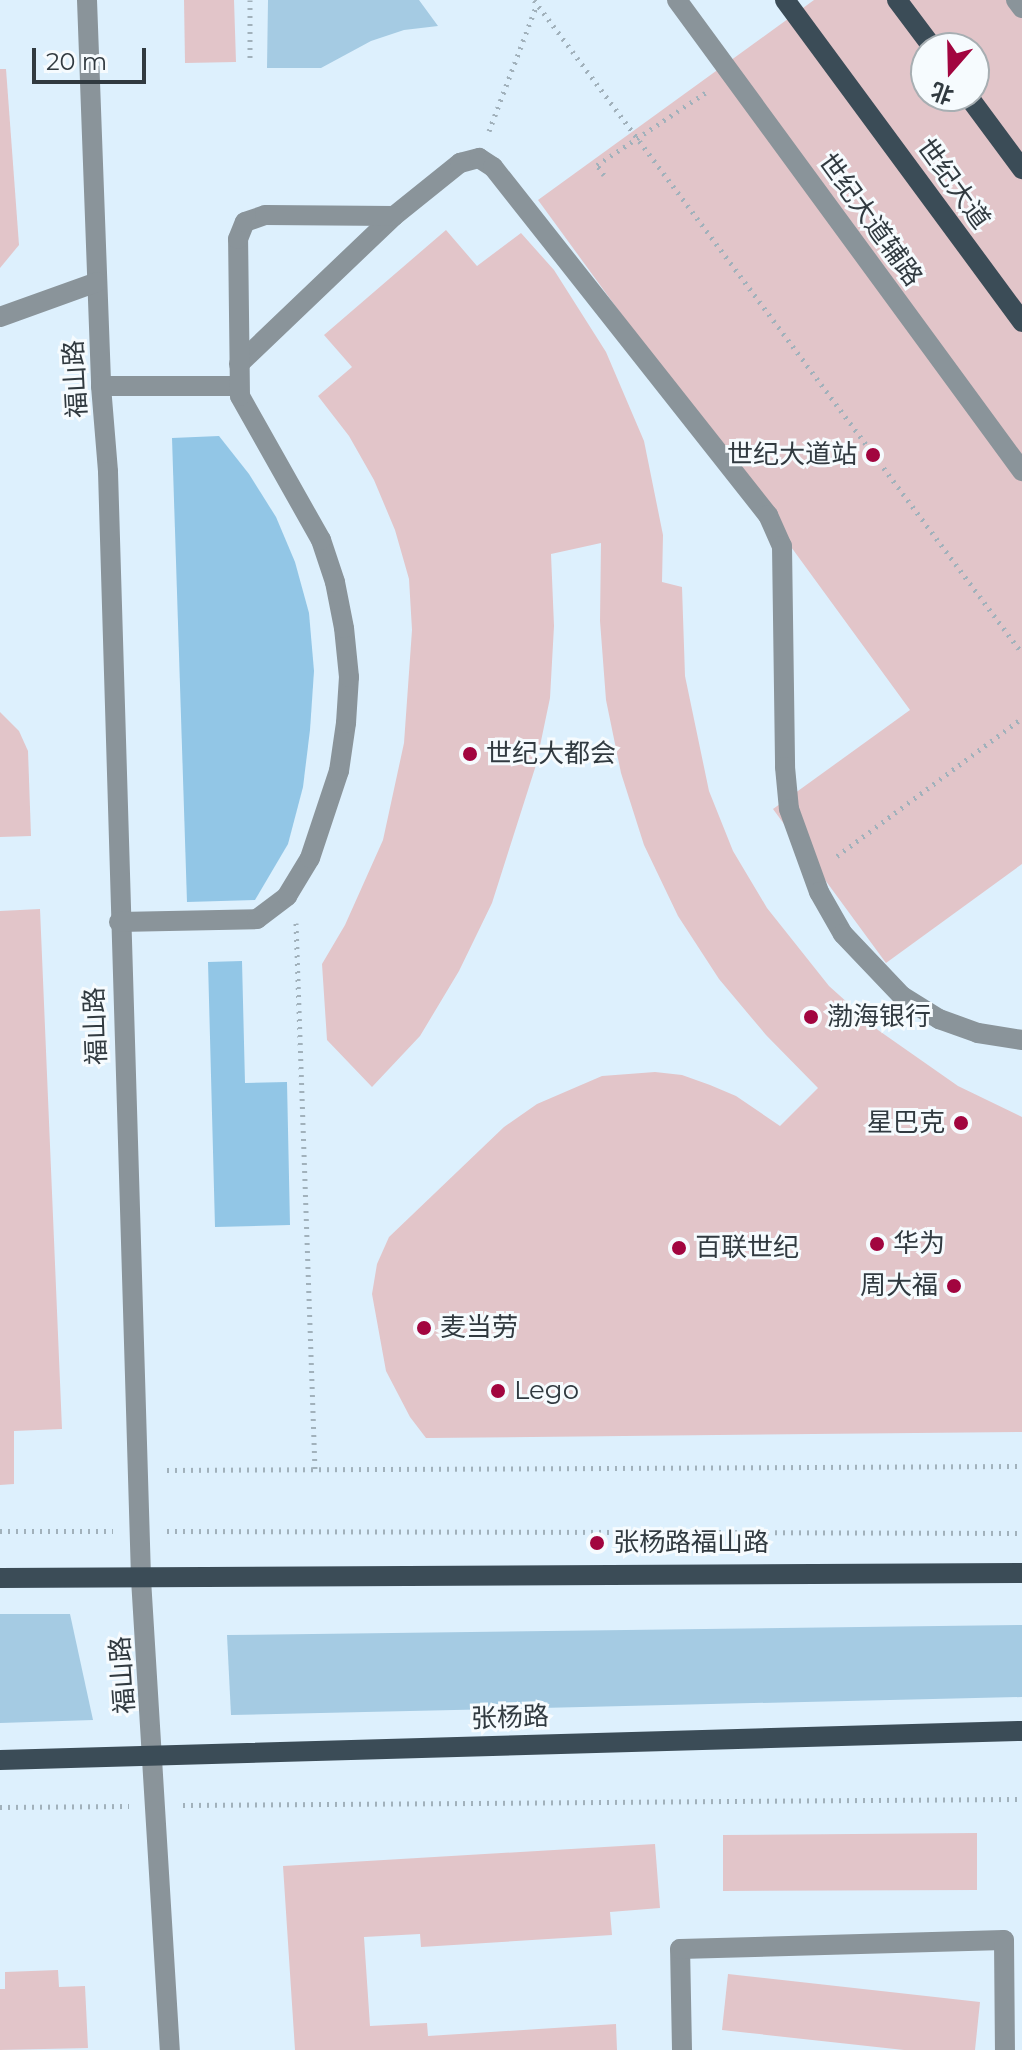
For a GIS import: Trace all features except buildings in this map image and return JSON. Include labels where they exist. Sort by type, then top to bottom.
[{"type":"main road","name":"世纪大道","points":[[785,0],[1022,322]]},
{"type":"main road","points":[[897,0],[921,32]]},
{"type":"main road","points":[[980,112],[1022,169]]},
{"type":"main road","points":[[0,1578],[1022,1573]]},
{"type":"main road","name":"张杨路","points":[[0,1760],[1022,1731]]},
{"type":"street","name":"福山路","points":[[87,0],[101,386],[108,472],[119,922],[141,1579],[155,1755],[170,2050]]},
{"type":"street","name":"世纪大道辅路","points":[[677,0],[1022,471]]},
{"type":"street","points":[[1016,0],[1022,8]]},
{"type":"street","points":[[239,364],[394,216],[460,163],[479,158],[493,167],[768,515],[782,546],[785,579],[785,767],[789,809],[811,875],[843,934],[902,996],[978,1033],[1022,1040]]},
{"type":"street","points":[[119,922],[257,919],[281,901],[310,858],[326,817],[339,771],[349,677],[335,582],[321,540],[243,405],[239,386],[238,239],[245,222],[265,215],[394,216]]},
{"type":"street","points":[[0,317],[97,282]]},
{"type":"street","points":[[101,386],[239,386]]},
{"type":"street","points":[[682,2050],[680,1949],[1004,1940],[1005,2050]]},
{"type":"path","points":[[250,0],[250,63]]},
{"type":"path","points":[[536,2],[1022,653]]},
{"type":"path","points":[[479,158],[536,2]]},
{"type":"path","points":[[604,175],[597,165],[732,75]]},
{"type":"path","points":[[811,875],[1022,718]]},
{"type":"path","points":[[281,901],[293,914],[298,931],[315,1470]]},
{"type":"path","points":[[138,1470],[1022,1466]]},
{"type":"path","points":[[0,1531],[1022,1533]]},
{"type":"path","points":[[0,1807],[1022,1799]]},
{"type":"shaded area","points":[[268,0],[419,0],[438,26],[404,30],[371,41],[321,68],[267,68]]},
{"type":"shaded area","points":[[219,436],[249,474],[276,517],[295,562],[309,613],[314,671],[310,730],[303,787],[288,844],[255,900],[187,902],[172,438]]},
{"type":"shaded area","points":[[242,961],[245,1083],[287,1082],[290,1225],[215,1227],[208,962]]},
{"type":"shaded area","points":[[0,1614],[70,1614],[93,1720],[0,1723]]},
{"type":"shaded area","points":[[1022,1625],[1022,1697],[231,1715],[227,1635]]},
{"type":"place","name":"世纪大道站","points":[[873,455]]},
{"type":"place","name":"世纪大都会","points":[[470,754]]},
{"type":"place","name":"渤海银行","points":[[811,1017]]},
{"type":"place","name":"星巴克","points":[[961,1123]]},
{"type":"place","name":"华为","points":[[877,1244]]},
{"type":"place","name":"百联世纪","points":[[679,1248]]},
{"type":"place","name":"周大福","points":[[954,1286]]},
{"type":"place","name":"麦当劳","points":[[424,1328]]},
{"type":"place","name":"Lego","points":[[498,1391]]},
{"type":"place","name":"张杨路福山路","points":[[597,1543]]}]
